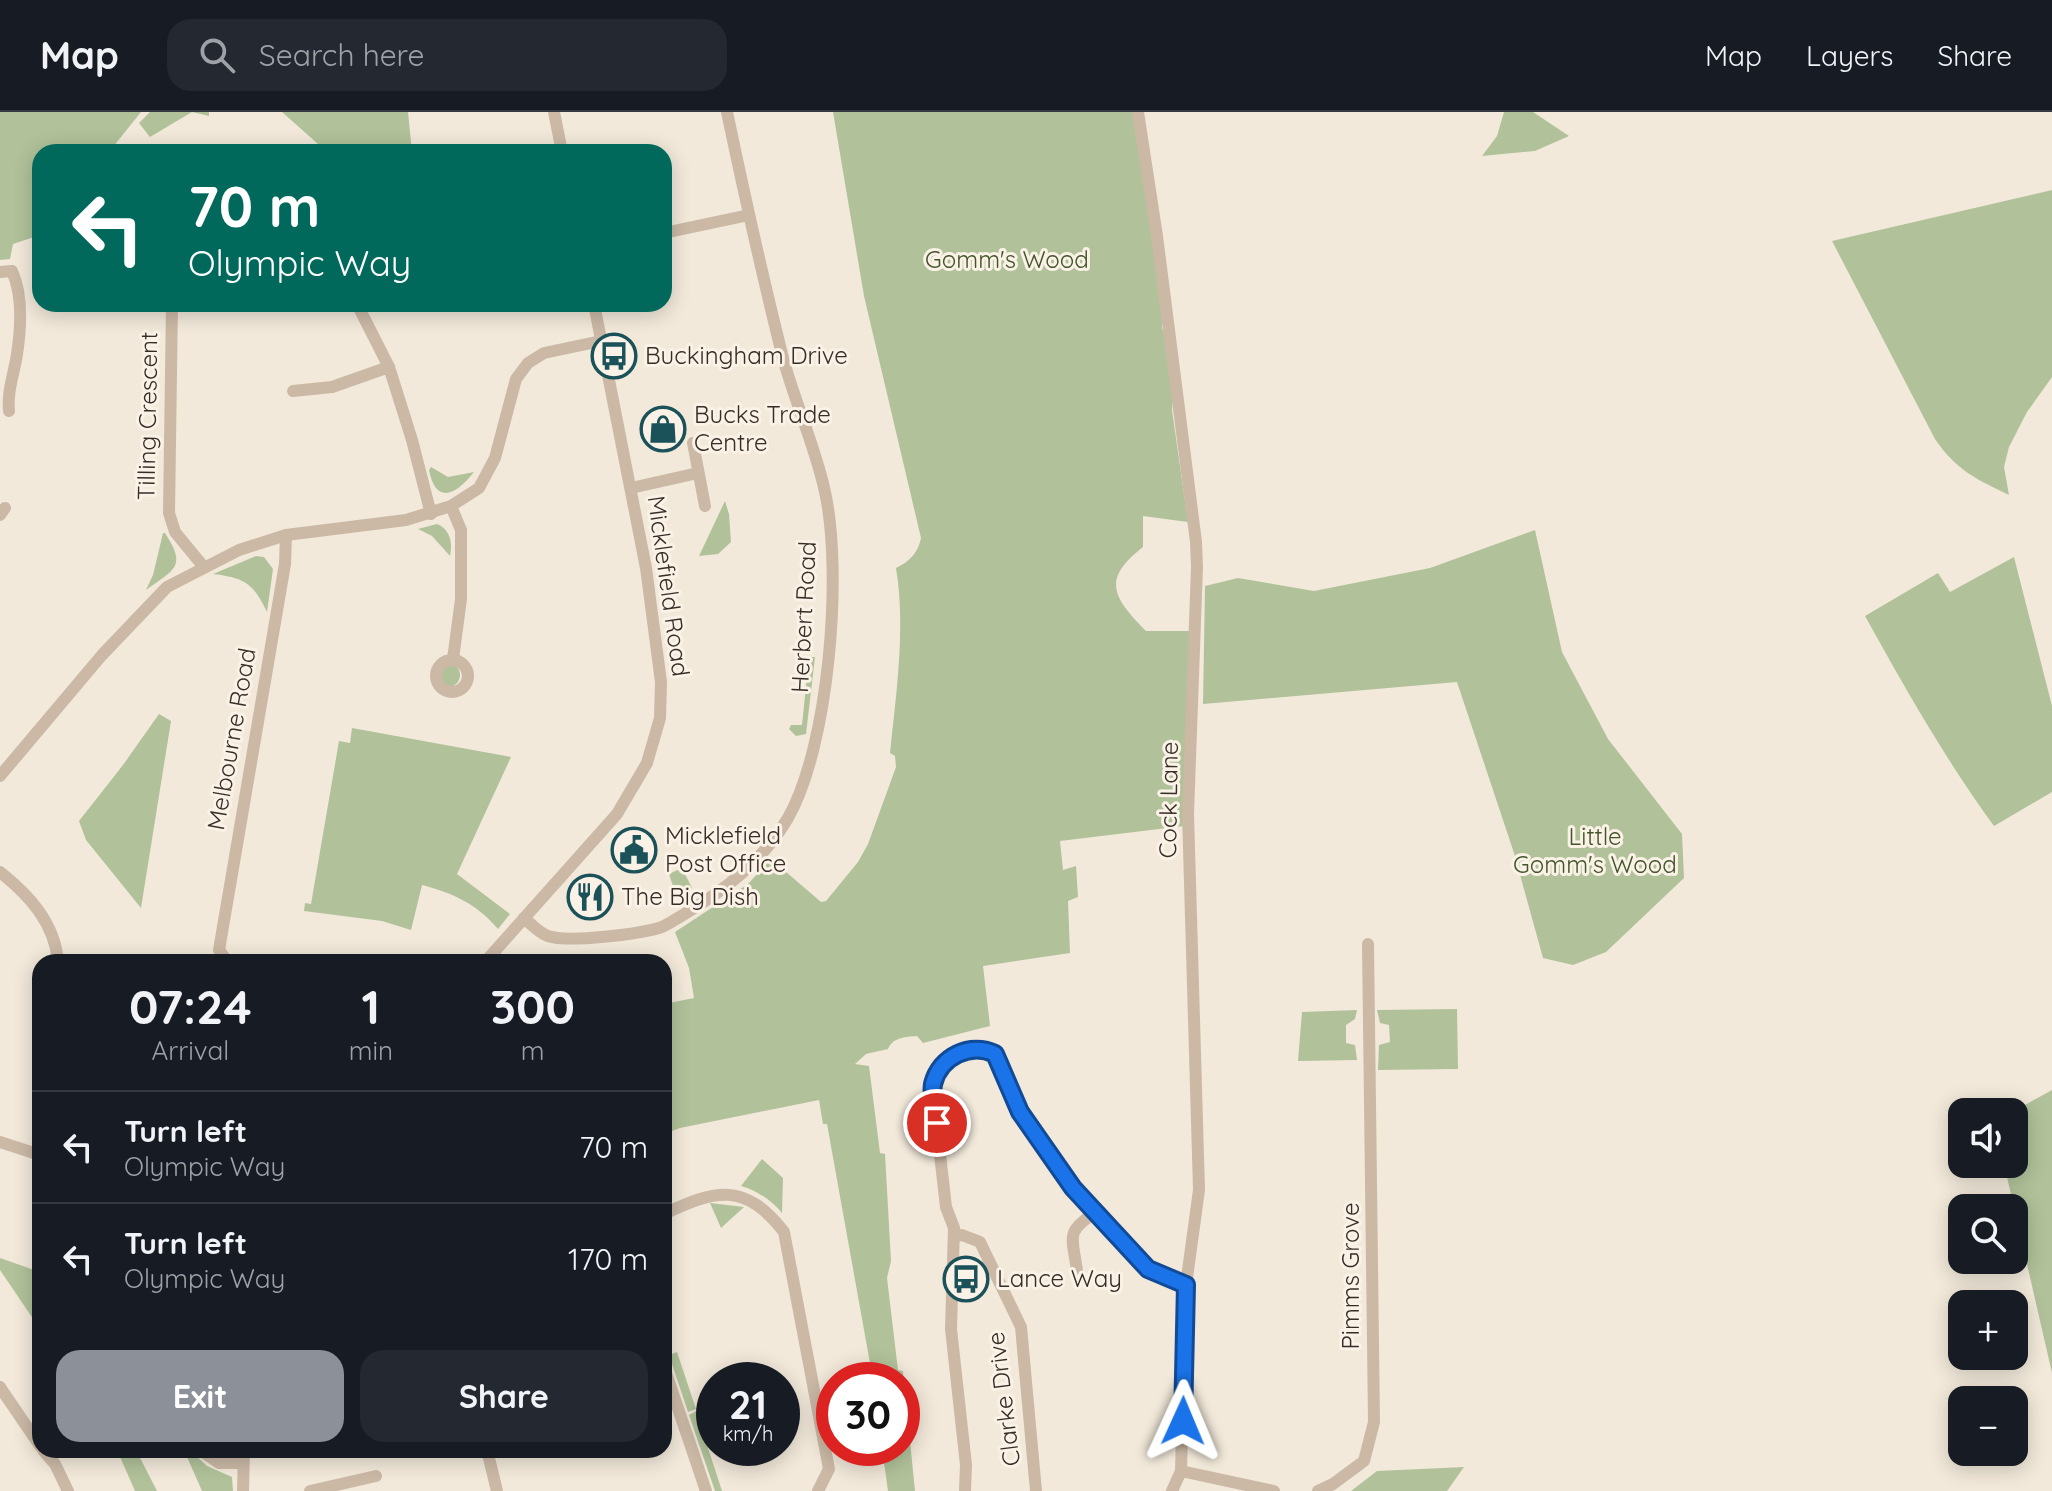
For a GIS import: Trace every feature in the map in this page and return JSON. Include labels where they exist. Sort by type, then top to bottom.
[{"type":"street","points":[[554,112],[560,144]]},
{"type":"street","name":"Herbert Road","points":[[524,918],[546,935],[558,938],[633,933],[670,923],[721,892],[752,865],[789,816],[807,774],[827,666],[833,569],[828,509],[813,446],[788,378],[727,112]]},
{"type":"street","name":"Cock Lane","points":[[1138,112],[1196,542],[1198,603],[1188,814],[1199,1190],[1186,1285],[1181,1471],[1172,1491]]},
{"type":"street","points":[[672,231],[749,215]]},
{"type":"street","points":[[0,272],[12,271],[20,288],[17,352],[7,395],[9,411]]},
{"type":"street","name":"Tilling Crescent","points":[[172,312],[169,513],[175,532],[203,566]]},
{"type":"street","points":[[361,312],[389,367],[431,514]]},
{"type":"street","name":"Micklefield Road","points":[[492,954],[617,814],[647,763],[660,718],[661,682],[657,649],[631,488],[596,312]]},
{"type":"street","points":[[0,776],[167,587],[239,550],[286,535],[406,520],[451,506],[479,488],[495,458],[516,379],[528,363],[544,353],[601,341]]},
{"type":"street","points":[[293,391],[332,387],[389,367]]},
{"type":"street","points":[[693,443],[705,506]]},
{"type":"street","points":[[631,488],[698,473]]},
{"type":"street","points":[[451,506],[461,530],[461,599],[453,659]]},
{"type":"street","name":"Melbourne Road","points":[[218,954],[285,564],[286,535]]},
{"type":"street","points":[[0,872],[20,888],[45,918],[57,954]]},
{"type":"street","name":"Pimms Grove","points":[[1318,1491],[1364,1461],[1374,1422],[1368,944]]},
{"type":"street","points":[[965,1491],[966,1465],[951,1329],[955,1236],[946,1207],[933,1088],[942,1067],[969,1049],[995,1054],[1020,1112],[1073,1188],[1148,1269],[1186,1285]]},
{"type":"street","points":[[0,1142],[32,1153]]},
{"type":"street","points":[[672,1210],[707,1195],[731,1194],[762,1207],[784,1232],[829,1469],[818,1491]]},
{"type":"street","points":[[1077,1271],[1073,1235],[1077,1225],[1095,1213]]},
{"type":"street","name":"Clarke Drive","points":[[955,1236],[962,1235],[980,1242],[1021,1327],[1036,1491]]},
{"type":"street","points":[[0,1387],[32,1433]]},
{"type":"street","points":[[672,1391],[706,1491]]},
{"type":"street","points":[[50,1458],[68,1491]]},
{"type":"street","points":[[212,1458],[219,1463],[237,1458]]},
{"type":"street","points":[[243,1491],[244,1458]]},
{"type":"street","points":[[489,1458],[497,1491]]},
{"type":"street","points":[[1181,1471],[1274,1491]]},
{"type":"street","points":[[310,1491],[376,1476]]},
{"type":"green space","points":[[0,112],[141,112],[115,144],[32,144],[32,238],[13,244],[10,259],[0,260]]},
{"type":"green space","points":[[150,112],[192,112],[150,137],[139,123]]},
{"type":"green space","points":[[282,112],[408,112],[411,144],[318,144]]},
{"type":"green space","name":"Gomm's Wood","points":[[833,112],[1134,112],[1163,307],[1162,328],[1168,344],[1174,388],[1172,410],[1188,522],[1143,516],[1143,547],[1121,569],[1116,589],[1126,608],[1146,631],[1195,631],[1184,826],[1060,841],[1063,870],[1076,866],[1078,897],[1068,901],[1070,953],[983,966],[990,1026],[923,1043],[917,1036],[900,1038],[888,1049],[866,1054],[855,1064],[869,1066],[880,1153],[885,1154],[891,1261],[887,1278],[897,1362],[870,1362],[827,1124],[823,1124],[819,1100],[672,1131],[672,1002],[694,998],[689,968],[675,932],[748,884],[771,859],[821,902],[826,901],[858,862],[868,844],[896,767],[895,756],[890,753],[900,637],[896,568],[912,556],[921,538],[864,296]]},
{"type":"green space","points":[[1504,112],[1533,112],[1569,136],[1535,151],[1482,156],[1497,136]]},
{"type":"green space","points":[[2052,190],[2052,377],[2027,412],[2009,447],[2004,467],[2009,495],[1968,473],[1951,459],[1935,439],[1832,241]]},
{"type":"green space","points":[[431,467],[448,477],[474,472],[461,486],[448,493],[437,489],[429,470]]},
{"type":"green space","points":[[725,501],[731,542],[718,554],[699,556]]},
{"type":"green space","points":[[437,524],[450,537],[450,556],[432,536],[418,529]]},
{"type":"green space","name":"Little Gomm's Wood","points":[[1535,530],[1562,652],[1608,739],[1682,834],[1684,878],[1606,952],[1573,965],[1543,958],[1514,853],[1457,682],[1203,704],[1205,586],[1238,578],[1314,591],[1430,568]]},
{"type":"green space","points":[[163,533],[172,544],[175,566],[146,590],[153,575]]},
{"type":"green space","points":[[256,556],[264,557],[273,569],[267,612],[247,584],[213,574]]},
{"type":"green space","points":[[2014,557],[2052,706],[2052,792],[1994,826],[1942,749],[1865,616],[1938,573],[1950,592]]},
{"type":"green space","points":[[809,657],[815,657],[806,734],[796,736],[789,729],[791,725],[802,725]]},
{"type":"green space","points":[[448,663],[457,666],[460,675],[457,684],[448,687],[439,684],[436,675],[439,666]]},
{"type":"green space","points":[[159,714],[171,721],[141,908],[86,840],[79,821]]},
{"type":"green space","points":[[352,728],[511,757],[457,874],[510,914],[498,929],[464,901],[422,885],[411,930],[382,921],[304,911],[305,903],[311,904],[339,741],[350,743]]},
{"type":"green space","points":[[682,868],[692,888],[676,895],[669,874]]},
{"type":"green space","points":[[1457,1009],[1458,1069],[1378,1070],[1379,1045],[1390,1042],[1389,1025],[1380,1023],[1377,1010]]},
{"type":"green space","points":[[1357,1010],[1355,1019],[1346,1025],[1346,1043],[1355,1045],[1357,1060],[1298,1061],[1302,1012]]},
{"type":"green space","points":[[2052,1090],[2052,1373],[2028,1268],[2028,1194],[2011,1194],[2007,1178],[2028,1178],[2028,1103]]},
{"type":"green space","points":[[762,1159],[783,1178],[782,1213],[764,1196],[741,1186]]},
{"type":"green space","points":[[710,1203],[744,1207],[721,1228]]},
{"type":"green space","points":[[0,1258],[32,1269],[32,1317],[0,1270]]},
{"type":"green space","points":[[677,1352],[696,1409],[688,1412],[672,1364],[672,1354]]},
{"type":"green space","points":[[696,1411],[696,1435],[689,1415]]},
{"type":"green space","points":[[121,1458],[140,1458],[157,1491],[135,1491]]},
{"type":"green space","points":[[188,1458],[198,1458],[207,1466],[232,1477],[233,1491],[202,1491]]},
{"type":"green space","points":[[706,1466],[714,1466],[722,1491],[715,1491]]},
{"type":"green space","name":"Gomm's Wood","points":[[885,1466],[912,1466],[915,1491],[888,1491]]},
{"type":"green space","points":[[1464,1467],[1447,1491],[1351,1491],[1377,1471]]},
{"type":"place","name":"Buckingham Drive","points":[[614,356]]},
{"type":"place","name":"Bucks Trade Centre","points":[[663,429]]},
{"type":"place","name":"Micklefield Post Office","points":[[634,850]]},
{"type":"place","name":"The Big Dish","points":[[590,897]]},
{"type":"place","name":"Lance Way","points":[[966,1279]]},
{"type":"route","points":[[937,1123],[933,1088],[942,1067],[969,1049],[995,1054],[1002,1064],[1020,1112],[1073,1188],[1148,1269],[1186,1285],[1183,1421]]}]
